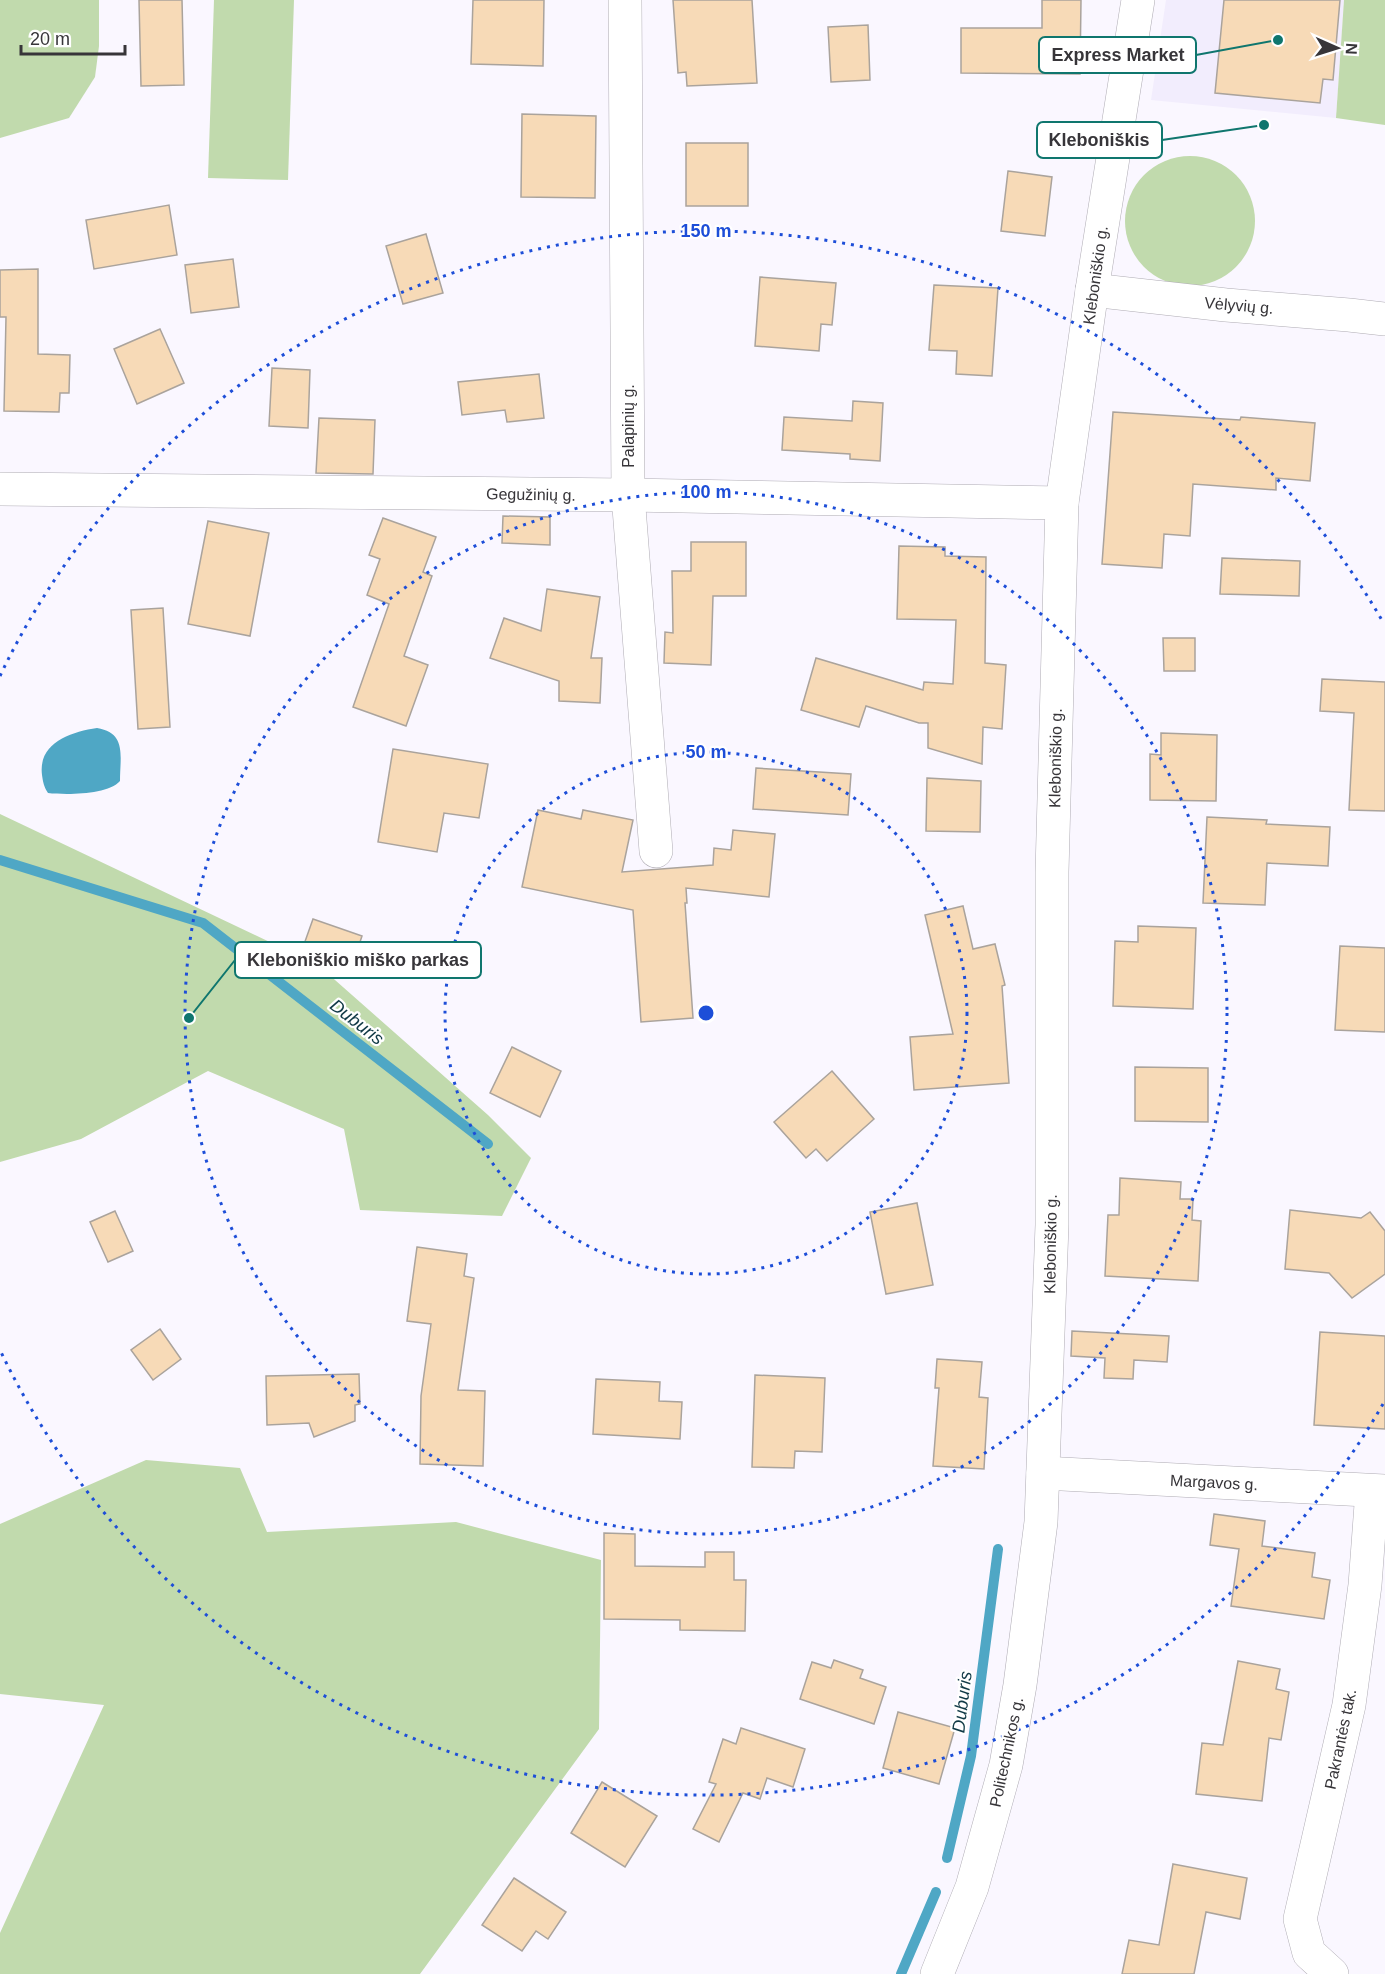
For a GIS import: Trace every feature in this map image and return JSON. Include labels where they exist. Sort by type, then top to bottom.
[{"type":"street","name":"Palapinių g.","points":[[625,0],[628,495],[656,852]]},
{"type":"street","name":"Kleboniškio g.","points":[[1041,1522],[1052,1225],[1052,872],[1062,503],[1092,290],[1138,0]]},
{"type":"street","name":"Vėlyvių g.","points":[[1092,290],[1385,319]]},
{"type":"street","name":"Gegužinių g.","points":[[0,489],[628,495],[1062,503]]},
{"type":"street","name":"Margavos g.","points":[[1043,1473],[1378,1491]]},
{"type":"street","name":"Pakrantės tak.","points":[[1332,1974],[1309,1953],[1300,1919],[1349,1705],[1378,1491]]},
{"type":"street","name":"Politechnikos g.","points":[[937,1974],[972,1887],[1006,1765],[1020,1685],[1041,1522]]},
{"type":"shaded area","points":[[1166,0],[1344,0],[1336,118],[1151,100]]},
{"type":"green space","points":[[0,0],[99,0],[99,46],[95,77],[69,118],[0,138]]},
{"type":"green space","points":[[214,0],[294,0],[288,180],[208,178]]},
{"type":"green space","points":[[1344,0],[1385,0],[1385,125],[1336,118]]},
{"type":"green space","points":[[1190,156],[1215,161],[1236,175],[1250,196],[1255,221],[1250,246],[1236,267],[1215,281],[1190,286],[1165,281],[1144,267],[1130,246],[1125,221],[1130,196],[1144,175],[1165,161]]},
{"type":"green space","points":[[0,814],[318,965],[488,1115],[531,1158],[502,1216],[360,1210],[344,1129],[208,1071],[81,1139],[0,1162]]},
{"type":"green space","points":[[146,1460],[240,1468],[267,1532],[456,1522],[601,1560],[599,1729],[420,1974],[0,1974],[0,1933],[104,1705],[0,1694],[0,1524]]},
{"type":"water","points":[[97,728],[107,731],[117,740],[121,755],[120,781],[114,786],[97,791],[76,794],[48,793],[43,780],[42,764],[51,747],[67,736]]},
{"type":"building","points":[[139,0],[182,0],[184,85],[141,86]]},
{"type":"building","points":[[473,0],[544,0],[543,66],[471,64]]},
{"type":"building","points":[[673,0],[752,0],[757,83],[687,86],[686,72],[678,73]]},
{"type":"building","points":[[1042,0],[1081,0],[1080,74],[961,73],[961,28],[1042,28]]},
{"type":"building","points":[[1224,0],[1340,0],[1333,80],[1323,79],[1320,103],[1215,93]]},
{"type":"building","points":[[868,25],[870,80],[831,82],[828,27]]},
{"type":"building","points":[[522,114],[596,116],[595,198],[521,197]]},
{"type":"building","points":[[686,143],[748,143],[748,206],[686,206]]},
{"type":"building","points":[[1008,171],[1052,177],[1045,236],[1001,231]]},
{"type":"building","points":[[169,205],[177,255],[94,269],[86,220]]},
{"type":"building","points":[[426,234],[443,293],[403,304],[386,246]]},
{"type":"building","points":[[233,259],[239,307],[191,313],[185,265]]},
{"type":"building","points":[[38,269],[38,354],[70,355],[69,393],[60,393],[59,412],[4,411],[6,317],[0,317],[0,270]]},
{"type":"building","points":[[760,277],[836,283],[832,325],[821,324],[819,351],[755,346]]},
{"type":"building","points":[[934,285],[998,288],[992,376],[956,374],[957,351],[929,350]]},
{"type":"building","points":[[160,329],[184,383],[137,404],[114,349]]},
{"type":"building","points":[[272,368],[310,370],[308,428],[269,426]]},
{"type":"building","points":[[539,374],[544,418],[507,422],[505,410],[462,415],[458,382]]},
{"type":"building","points":[[853,401],[883,403],[880,461],[850,459],[850,454],[782,450],[784,417],[852,421]]},
{"type":"building","points":[[1113,412],[1240,420],[1241,417],[1315,423],[1310,481],[1276,478],[1276,490],[1193,484],[1190,536],[1164,534],[1162,568],[1102,564]]},
{"type":"building","points":[[319,418],[375,420],[373,474],[316,473]]},
{"type":"building","points":[[503,516],[550,517],[550,545],[502,543]]},
{"type":"building","points":[[383,518],[436,537],[423,572],[432,576],[404,656],[428,665],[406,726],[353,707],[389,604],[367,595],[380,559],[369,555]]},
{"type":"building","points":[[208,521],[269,533],[250,636],[188,624]]},
{"type":"building","points":[[691,542],[746,542],[746,596],[713,596],[711,665],[664,663],[665,632],[673,633],[672,571],[691,571]]},
{"type":"building","points":[[899,546],[945,547],[945,556],[986,557],[985,663],[1006,665],[1002,729],[983,727],[982,764],[928,748],[928,723],[919,723],[866,706],[859,727],[801,710],[816,658],[923,690],[924,682],[953,684],[956,620],[897,619]]},
{"type":"building","points":[[1222,558],[1300,561],[1299,596],[1220,594]]},
{"type":"building","points":[[547,589],[600,597],[591,658],[602,658],[600,703],[559,701],[559,681],[490,658],[504,618],[541,631]]},
{"type":"building","points":[[163,608],[170,727],[138,729],[131,610]]},
{"type":"building","points":[[1163,638],[1195,638],[1195,671],[1164,671]]},
{"type":"building","points":[[1322,679],[1385,682],[1385,811],[1349,810],[1354,713],[1320,711]]},
{"type":"building","points":[[1161,733],[1217,735],[1216,801],[1150,800],[1150,754],[1161,755]]},
{"type":"building","points":[[393,749],[488,764],[479,818],[444,813],[437,852],[378,842]]},
{"type":"building","points":[[756,768],[851,774],[848,815],[753,809]]},
{"type":"building","points":[[927,778],[981,781],[980,832],[926,831]]},
{"type":"building","points":[[538,810],[581,819],[583,810],[633,820],[622,872],[713,865],[714,848],[731,850],[733,830],[775,834],[769,897],[686,888],[687,903],[685,903],[693,1018],[641,1022],[633,910],[522,887]]},
{"type":"building","points":[[1207,817],[1267,820],[1266,824],[1330,827],[1328,866],[1267,863],[1265,905],[1203,903]]},
{"type":"building","points":[[963,906],[973,949],[995,944],[1005,985],[1002,986],[1009,1083],[914,1090],[910,1037],[953,1034],[925,915]]},
{"type":"building","points":[[313,919],[362,936],[352,966],[302,950]]},
{"type":"building","points":[[1138,926],[1196,928],[1193,1009],[1113,1006],[1115,941],[1138,942]]},
{"type":"building","points":[[1340,946],[1385,948],[1385,1032],[1335,1030]]},
{"type":"building","points":[[512,1047],[561,1071],[540,1117],[490,1093]]},
{"type":"building","points":[[1135,1067],[1208,1068],[1208,1122],[1135,1121]]},
{"type":"building","points":[[832,1071],[874,1119],[827,1161],[816,1149],[806,1158],[774,1122]]},
{"type":"building","points":[[1120,1178],[1181,1182],[1180,1199],[1193,1199],[1192,1220],[1201,1221],[1198,1281],[1105,1276],[1108,1215],[1119,1215]]},
{"type":"building","points":[[917,1203],[933,1285],[886,1294],[870,1212]]},
{"type":"building","points":[[1290,1210],[1361,1218],[1370,1212],[1385,1231],[1385,1274],[1352,1298],[1329,1273],[1285,1269]]},
{"type":"building","points":[[115,1211],[133,1251],[108,1262],[90,1222]]},
{"type":"building","points":[[417,1247],[467,1254],[464,1276],[474,1278],[458,1390],[485,1391],[483,1466],[420,1464],[421,1396],[431,1324],[407,1321]]},
{"type":"building","points":[[160,1329],[181,1359],[153,1380],[131,1350]]},
{"type":"building","points":[[1072,1331],[1169,1336],[1167,1362],[1134,1360],[1133,1379],[1104,1378],[1105,1358],[1071,1356]]},
{"type":"building","points":[[1320,1332],[1385,1336],[1385,1429],[1314,1425]]},
{"type":"building","points":[[937,1359],[982,1362],[979,1397],[988,1398],[984,1469],[933,1466],[939,1388],[935,1388]]},
{"type":"building","points":[[359,1374],[360,1404],[355,1405],[355,1421],[314,1437],[309,1423],[267,1425],[266,1376]]},
{"type":"building","points":[[755,1375],[825,1378],[822,1452],[795,1451],[794,1468],[752,1467]]},
{"type":"building","points":[[596,1379],[660,1382],[659,1401],[682,1402],[680,1439],[593,1434]]},
{"type":"building","points":[[1214,1514],[1265,1521],[1262,1546],[1315,1553],[1312,1577],[1330,1580],[1324,1619],[1231,1606],[1239,1549],[1210,1545]]},
{"type":"building","points":[[604,1533],[635,1534],[635,1566],[705,1567],[705,1552],[734,1552],[734,1580],[746,1580],[745,1631],[680,1630],[680,1620],[604,1619]]},
{"type":"building","points":[[834,1660],[863,1670],[860,1678],[886,1687],[874,1724],[800,1699],[812,1662],[831,1668]]},
{"type":"building","points":[[1238,1661],[1280,1669],[1276,1689],[1289,1692],[1281,1740],[1269,1738],[1262,1801],[1196,1794],[1202,1743],[1223,1745]]},
{"type":"building","points":[[898,1712],[955,1728],[939,1784],[883,1768]]},
{"type":"building","points":[[741,1728],[805,1749],[793,1787],[767,1778],[760,1799],[743,1793],[719,1842],[693,1829],[716,1784],[709,1782],[723,1739],[736,1744]]},
{"type":"building","points":[[602,1782],[657,1816],[625,1867],[571,1833]]},
{"type":"building","points":[[1173,1864],[1247,1878],[1240,1919],[1206,1912],[1194,1974],[1122,1974],[1129,1940],[1159,1945]]},
{"type":"building","points":[[514,1878],[566,1912],[548,1939],[536,1931],[522,1951],[482,1925]]},
{"type":"waterway","name":"Duburis","points":[[0,860],[203,923],[488,1144]]},
{"type":"waterway","name":"Duburis","points":[[947,1858],[971,1756],[998,1549]]},
{"type":"waterway","name":"Duburis","points":[[901,1974],[936,1892]]},
{"type":"place","name":"Express Market","points":[[1278,40]]},
{"type":"place","name":"Kleboniškis","points":[[1264,125]]},
{"type":"place","name":"Kleboniškio miško parkas","points":[[189,1018]]}]
